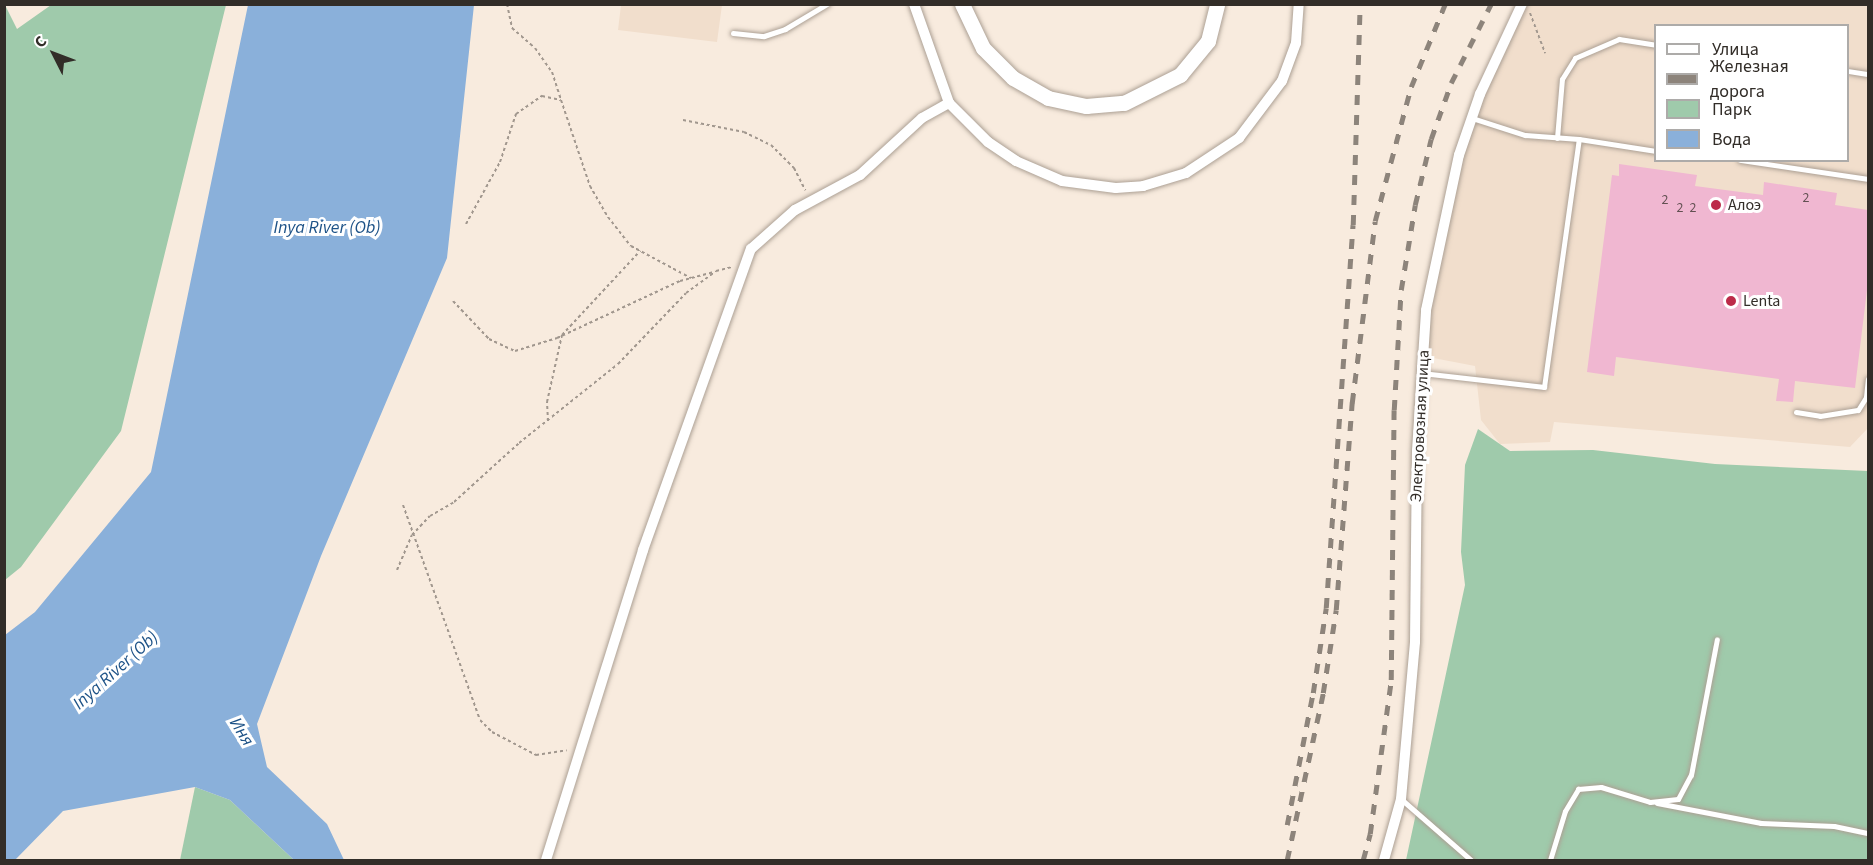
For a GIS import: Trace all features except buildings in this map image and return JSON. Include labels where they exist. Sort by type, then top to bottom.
[{"type":"main road","points":[[962,4],[983,48],[1013,78],[1048,98],[1086,106],[1124,103],[1180,75],[1208,41],[1217,4]]},
{"type":"street","points":[[914,4],[949,103],[988,142],[1016,161],[1062,181],[1116,188],[1166,182],[1214,158],[1260,115],[1282,81],[1296,43],[1299,4]]},
{"type":"street","name":"Электровозная улица","points":[[1384,861],[1401,800],[1415,642],[1422,373],[1426,310],[1451,187],[1472,118],[1522,5]]},
{"type":"street","points":[[546,861],[643,550],[751,249],[811,200],[860,175],[922,118],[949,103]]},
{"type":"lane","points":[[733,33],[775,33],[827,4]]},
{"type":"lane","points":[[1557,138],[1562,79],[1575,58],[1619,39],[1654,45]]},
{"type":"lane","points":[[1849,71],[1869,74]]},
{"type":"lane","points":[[1472,118],[1525,135],[1579,139],[1654,151]]},
{"type":"lane","points":[[1422,373],[1544,387],[1579,139]]},
{"type":"lane","points":[[1754,162],[1869,179]]},
{"type":"lane","points":[[1796,412],[1820,416],[1858,410],[1866,397],[1869,379]]},
{"type":"lane","points":[[1650,802],[1677,799],[1691,775],[1717,639]]},
{"type":"lane","points":[[1550,861],[1564,811],[1578,789],[1602,787],[1650,802],[1737,820],[1834,826],[1869,833]]},
{"type":"lane","points":[[1401,800],[1471,861]]},
{"type":"path","points":[[507,4],[512,28],[535,48],[552,72],[590,186],[620,231],[640,251],[691,278]]},
{"type":"path","points":[[1522,5],[1530,11],[1545,53]]},
{"type":"path","points":[[466,224],[500,162],[506,134],[516,114],[542,96],[561,100]]},
{"type":"path","points":[[683,120],[744,132],[771,145],[794,168],[811,200]]},
{"type":"path","points":[[548,421],[547,402],[562,336],[640,251]]},
{"type":"path","points":[[453,302],[489,339],[515,351],[562,336],[691,278],[744,264]]},
{"type":"path","points":[[397,570],[412,535],[430,516],[454,502],[618,364],[686,293],[716,271]]},
{"type":"path","points":[[403,505],[480,720],[492,732],[536,755],[581,748]]},
{"type":"shaded area","points":[[621,5],[722,5],[717,42],[618,30]]},
{"type":"shaded area","points":[[1522,5],[1868,5],[1868,428],[1850,447],[1554,422],[1550,442],[1500,444],[1481,420],[1475,366],[1423,356],[1426,310],[1459,155]]},
{"type":"green space","points":[[5,5],[17,29],[51,5],[226,5],[121,431],[21,567],[5,580]]},
{"type":"green space","points":[[1478,429],[1510,451],[1593,450],[1715,464],[1868,471],[1868,860],[1406,860],[1465,585],[1461,552],[1465,465]]},
{"type":"green space","points":[[195,787],[230,800],[294,860],[180,860]]},
{"type":"water","name":"Inya River (Ob)","points":[[248,5],[474,5],[447,258],[321,556],[257,724],[267,767],[327,824],[344,860],[294,860],[230,800],[195,787],[63,811],[15,860],[5,860],[5,635],[35,612],[151,472]]},
{"type":"railway","points":[[1287,825],[1313,693],[1326,608],[1353,225],[1360,4]]},
{"type":"railway","points":[[1287,860],[1323,693],[1336,610],[1352,403],[1375,221],[1411,87],[1445,4]]},
{"type":"railway","points":[[1363,860],[1370,834],[1391,680],[1394,410],[1401,290],[1415,205],[1431,139],[1451,83],[1491,4]]},
{"type":"place","name":"Алоэ","points":[[1716,205]]},
{"type":"place","name":"Lenta","points":[[1731,301]]},
{"type":"water label","name":"Иня","points":[[241,732]]}]
